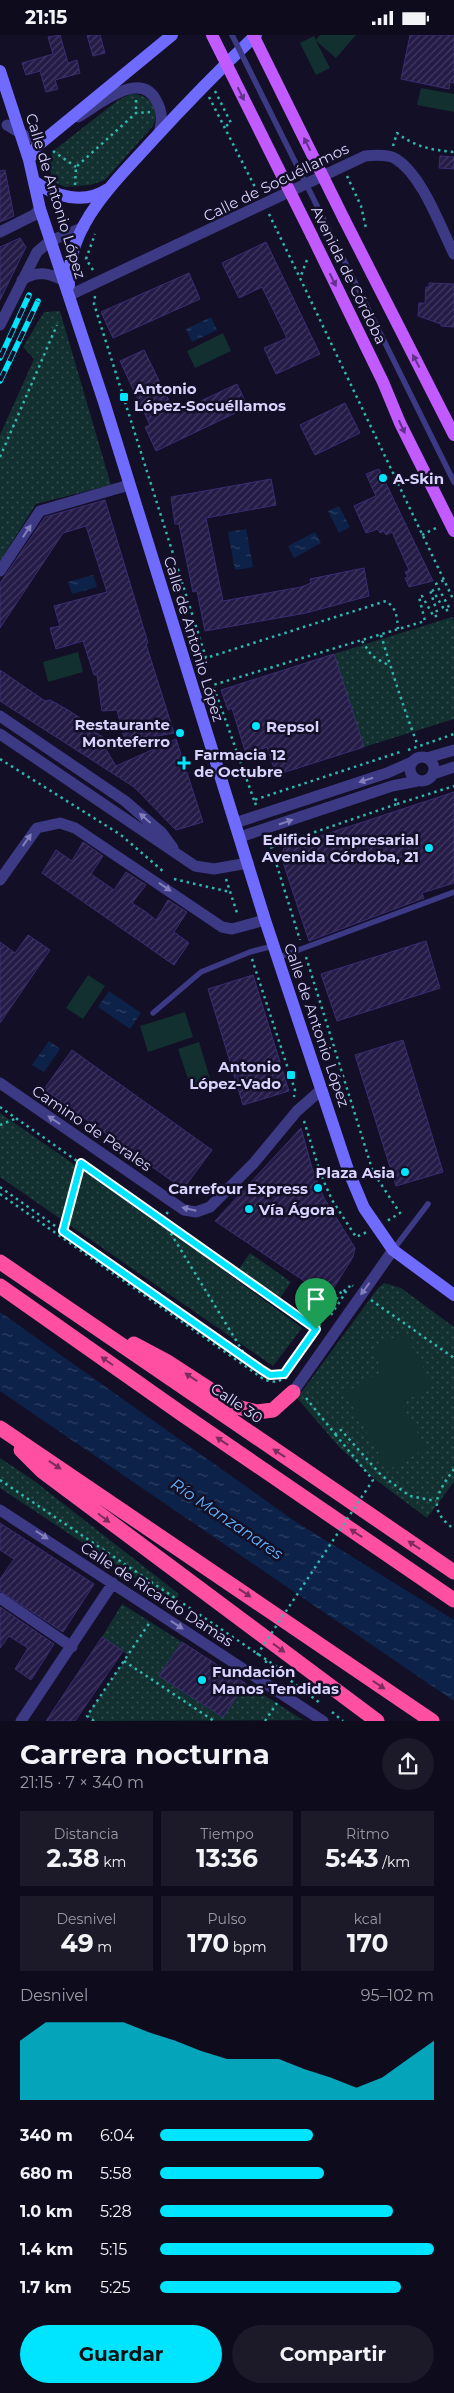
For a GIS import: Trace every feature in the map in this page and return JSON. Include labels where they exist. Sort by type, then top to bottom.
[{"type":"highway","name":"Calle 30","points":[[0,1262],[454,1572]]},
{"type":"highway","points":[[0,1286],[182,1414],[454,1600]]},
{"type":"highway","points":[[68,1310],[166,1361],[237,1407],[257,1412],[273,1410],[298,1393]]},
{"type":"highway","points":[[0,1429],[42,1471],[377,1721]]},
{"type":"highway","points":[[0,1429],[432,1721]]},
{"type":"main road","name":"Avenida de Córdoba","points":[[212,35],[384,381],[400,423],[454,531]]},
{"type":"main road","name":"Avenida de Córdoba","points":[[255,35],[344,219],[454,435]]},
{"type":"street","points":[[70,295],[70,269],[84,227],[111,187],[159,134],[209,87],[255,35]]},
{"type":"street","points":[[29,160],[37,146],[70,121],[170,36]]},
{"type":"street","name":"Calle de Antonio López","points":[[0,71],[29,160],[40,209],[50,241],[70,295],[275,952],[348,1171],[364,1208],[393,1250],[454,1295]]},
{"type":"street","points":[[70,121],[114,95],[131,88],[144,90],[154,95],[161,110],[162,120],[159,134]]},
{"type":"street","points":[[13,112],[4,127],[32,138],[45,139]]},
{"type":"street","name":"Calle de Socuéllamos","points":[[70,295],[100,287],[365,156],[394,157],[408,168],[417,180],[454,254]]},
{"type":"street","points":[[34,181],[52,193],[71,197],[96,196],[111,187]]},
{"type":"street","points":[[0,232],[34,215],[40,209]]},
{"type":"street","points":[[0,325],[37,252],[50,241],[84,227]]},
{"type":"street","points":[[22,280],[36,273],[43,273],[65,281]]},
{"type":"street","points":[[0,571],[40,511],[129,485]]},
{"type":"street","points":[[0,716],[125,801],[162,833],[176,854]]},
{"type":"street","points":[[0,734],[195,867],[206,870],[248,863]]},
{"type":"street","points":[[235,823],[387,773],[420,757],[427,758],[454,749]]},
{"type":"street","points":[[427,758],[432,763],[433,774]]},
{"type":"street","points":[[412,762],[410,773],[417,781]]},
{"type":"street","points":[[240,837],[392,786],[424,781],[433,774],[454,767]]},
{"type":"street","points":[[0,880],[37,828],[60,823],[75,828],[222,927],[232,929],[265,920]]},
{"type":"street","name":"Camino de Perales","points":[[0,1083],[184,1210],[196,1212],[210,1207],[230,1189],[297,1111],[322,1089]]},
{"type":"street","points":[[298,1393],[360,1296],[393,1250]]},
{"type":"street","name":"Calle de Ricardo Damas","points":[[0,1510],[323,1721]]},
{"type":"street","points":[[21,1721],[113,1583]]},
{"type":"street","points":[[0,1598],[72,1647]]},
{"type":"lane","name":"Avenida de Córdoba","points":[[232,35],[454,482]]},
{"type":"lane","points":[[153,1013],[201,972],[250,952],[275,952],[454,891]]},
{"type":"lane","points":[[393,1250],[428,1204]]},
{"type":"path","points":[[209,87],[231,123],[224,127]]},
{"type":"path","points":[[211,101],[260,198]]},
{"type":"path","points":[[75,186],[76,167],[136,113],[161,110]]},
{"type":"path","points":[[392,147],[397,133],[412,144],[429,149],[454,151]]},
{"type":"path","points":[[53,151],[76,167]]},
{"type":"path","points":[[347,175],[361,206],[366,229]]},
{"type":"path","points":[[261,217],[268,214],[300,277],[454,601]]},
{"type":"path","points":[[98,226],[86,259],[100,287],[95,295],[94,304],[206,658],[386,601],[397,613],[398,629]]},
{"type":"path","points":[[300,277],[307,260]]},
{"type":"path","points":[[0,457],[57,325]]},
{"type":"path","points":[[422,535],[438,527]]},
{"type":"path","points":[[254,800],[213,685],[425,621],[419,597],[422,596],[434,617],[438,615],[430,590],[432,589],[446,611],[450,609],[436,584],[444,580]]},
{"type":"path","points":[[381,635],[392,666],[397,692],[418,746]]},
{"type":"path","points":[[362,641],[372,656],[392,666]]},
{"type":"path","points":[[0,759],[121,835],[172,878],[230,892]]},
{"type":"path","points":[[397,804],[454,786]]},
{"type":"path","points":[[226,879],[239,919]]},
{"type":"path","points":[[0,1107],[316,1329]]},
{"type":"path","points":[[0,1125],[17,1118]]},
{"type":"path","points":[[63,1231],[81,1163]]},
{"type":"path","points":[[0,1187],[270,1375],[284,1374],[343,1289],[360,1296],[454,1358]]},
{"type":"path","points":[[0,1194],[265,1380],[276,1382],[288,1377],[293,1371]]},
{"type":"path","points":[[162,1219],[249,1361]]},
{"type":"path","points":[[308,1349],[351,1284],[360,1296]]},
{"type":"path","points":[[298,1393],[373,1480],[257,1655],[343,1721]]},
{"type":"path","points":[[335,1434],[341,1430],[382,1475],[410,1496],[436,1501]]},
{"type":"path","points":[[454,1469],[444,1483],[436,1501],[438,1513],[443,1521],[454,1529]]},
{"type":"path","points":[[0,1480],[309,1689]]},
{"type":"path","points":[[94,1721],[87,1716],[152,1618]]},
{"type":"path","points":[[124,1661],[214,1721]]},
{"type":"path","points":[[265,1721],[279,1700]]},
{"type":"green space","points":[[320,35],[356,35],[336,58],[316,41],[330,68],[316,75],[300,43],[314,36],[316,40]]},
{"type":"green space","points":[[421,88],[454,94],[454,112],[417,105]]},
{"type":"green space","points":[[130,94],[143,96],[152,103],[156,113],[153,126],[105,180],[90,185],[65,187],[54,182],[48,165],[53,151],[117,101]]},
{"type":"green space","points":[[60,311],[111,485],[36,504],[0,561],[0,435],[34,359],[23,347],[44,312]]},
{"type":"green space","points":[[223,333],[231,351],[195,368],[187,351]]},
{"type":"green space","points":[[452,617],[454,621],[454,719],[364,747],[334,654]]},
{"type":"green space","points":[[78,652],[83,672],[48,682],[43,662]]},
{"type":"green space","points":[[88,975],[105,986],[83,1019],[66,1008]]},
{"type":"green space","points":[[185,1012],[193,1037],[148,1052],[140,1026]]},
{"type":"green space","points":[[199,1042],[212,1085],[192,1091],[178,1049]]},
{"type":"green space","points":[[0,1113],[170,1231],[302,1328],[273,1366],[0,1177]]},
{"type":"green space","points":[[250,1253],[291,1282],[280,1298],[239,1269]]},
{"type":"green space","points":[[384,1283],[401,1288],[454,1327],[454,1482],[427,1518],[376,1480],[340,1448],[297,1398],[378,1288]]},
{"type":"green space","points":[[404,1332],[433,1386],[401,1403],[426,1448],[388,1470],[345,1393],[383,1371],[372,1350]]},
{"type":"green space","points":[[0,1458],[33,1480],[179,1594],[175,1604],[0,1488]]},
{"type":"green space","points":[[122,1604],[182,1642],[159,1676],[223,1717],[245,1683],[303,1720],[94,1721],[87,1716],[128,1655],[102,1637]]},
{"type":"water","points":[[211,317],[217,330],[192,342],[186,329]]},
{"type":"water","points":[[339,506],[350,527],[339,533],[328,511]]},
{"type":"water","points":[[246,529],[253,567],[235,570],[228,532]]},
{"type":"water","points":[[315,532],[321,543],[294,558],[288,546]]},
{"type":"water","points":[[93,575],[97,587],[72,594],[68,582]]},
{"type":"water","points":[[109,991],[141,1013],[130,1029],[98,1007]]},
{"type":"water","points":[[49,1041],[60,1049],[44,1072],[32,1065]]},
{"type":"water","name":"Río Manzanares","points":[[0,1312],[296,1522],[454,1620],[454,1701],[0,1391]]},
{"type":"building","points":[[60,35],[68,63],[77,60],[80,73],[55,80],[58,89],[46,92],[40,71],[26,75],[22,63],[53,54],[48,37]]},
{"type":"building","points":[[87,35],[100,35],[105,53],[93,56]]},
{"type":"building","points":[[410,35],[454,35],[454,83],[450,82],[449,89],[401,79]]},
{"type":"building","points":[[440,156],[454,157],[454,169],[439,168]]},
{"type":"building","points":[[5,170],[14,216],[0,222],[0,171]]},
{"type":"building","points":[[20,238],[26,247],[0,300],[0,247]]},
{"type":"building","points":[[266,242],[320,354],[276,374],[264,348],[287,338],[262,287],[239,298],[222,263]]},
{"type":"building","points":[[189,273],[200,299],[113,338],[101,312]]},
{"type":"building","points":[[429,283],[454,284],[454,327],[441,326],[441,324],[418,316],[419,303],[425,303],[426,287],[429,287]]},
{"type":"building","points":[[144,350],[175,413],[237,384],[248,407],[156,451],[145,427],[150,425],[120,361]]},
{"type":"building","points":[[345,403],[360,433],[315,455],[300,425]]},
{"type":"building","points":[[379,469],[433,581],[409,587],[405,578],[408,577],[405,572],[409,570],[392,532],[386,535],[384,531],[380,533],[378,529],[366,533],[354,506],[376,496],[366,474]]},
{"type":"building","points":[[271,479],[276,505],[206,518],[223,601],[301,587],[311,583],[310,579],[364,568],[369,596],[306,613],[205,631],[197,591],[193,592],[179,524],[175,524],[171,497]]},
{"type":"building","points":[[105,500],[148,643],[146,644],[174,733],[125,742],[117,710],[102,711],[97,675],[94,675],[83,641],[56,649],[50,628],[60,626],[54,606],[107,592],[86,526],[63,533],[0,628],[0,583],[45,517]]},
{"type":"building","points":[[334,654],[364,747],[276,775],[267,747],[246,754],[232,708],[228,710],[221,690]]},
{"type":"building","points":[[0,670],[45,701],[50,700],[68,710],[89,724],[87,727],[114,744],[104,746],[116,766],[176,739],[203,822],[176,830],[134,787],[0,701]]},
{"type":"building","points":[[454,792],[454,883],[422,893],[424,898],[309,941],[281,856],[284,848]]},
{"type":"building","points":[[83,842],[103,856],[91,874],[114,890],[126,872],[146,885],[132,903],[156,920],[168,900],[187,912],[174,932],[189,943],[174,965],[42,873],[56,850],[72,861]]},
{"type":"building","points":[[28,935],[50,950],[0,1023],[0,942],[15,953]]},
{"type":"building","points":[[426,941],[440,988],[337,1021],[321,974]]},
{"type":"building","points":[[253,975],[289,1091],[243,1105],[208,989]]},
{"type":"building","points":[[403,1040],[443,1172],[396,1186],[355,1055]]},
{"type":"building","points":[[72,1050],[212,1150],[183,1189],[44,1089]]},
{"type":"building","name":"Vía Ágora","points":[[301,1128],[312,1168],[324,1198],[355,1248],[353,1257],[328,1297],[215,1221]]},
{"type":"building","points":[[0,1523],[94,1584],[63,1632],[0,1591],[0,1579],[14,1559],[0,1550]]},
{"type":"building","points":[[0,1607],[54,1644],[31,1680],[15,1669],[28,1648],[9,1636],[0,1648]]},
{"type":"building","points":[[102,1637],[123,1651],[75,1721],[46,1721]]},
{"type":"building","name":"Fundación Manos Tendidas","points":[[182,1642],[245,1683],[223,1717],[159,1676]]},
{"type":"railway","points":[[0,358],[29,295]]},
{"type":"railway","points":[[0,381],[38,301]]},
{"type":"place","name":"Antonio López-Socuéllamos","points":[[124,397]]},
{"type":"place","name":"A-Skin","points":[[383,478]]},
{"type":"place","name":"Repsol","points":[[256,726]]},
{"type":"place","name":"Restaurante Monteferro","points":[[180,733]]},
{"type":"place","name":"Farmacia 12 de Octubre","points":[[184,763]]},
{"type":"place","name":"Edificio Empresarial Avenida Córdoba, 21","points":[[429,848]]},
{"type":"place","name":"Antonio López-Vado","points":[[291,1075]]},
{"type":"place","name":"Plaza Asia","points":[[405,1172]]},
{"type":"place","name":"Carrefour Express","points":[[318,1188]]},
{"type":"place","name":"Vía Ágora","points":[[249,1209]]},
{"type":"place","name":"Fundación Manos Tendidas","points":[[202,1680]]},
{"type":"route","points":[[81,1163],[316,1329],[284,1374],[270,1375],[158,1299],[63,1231],[81,1163]]}]
